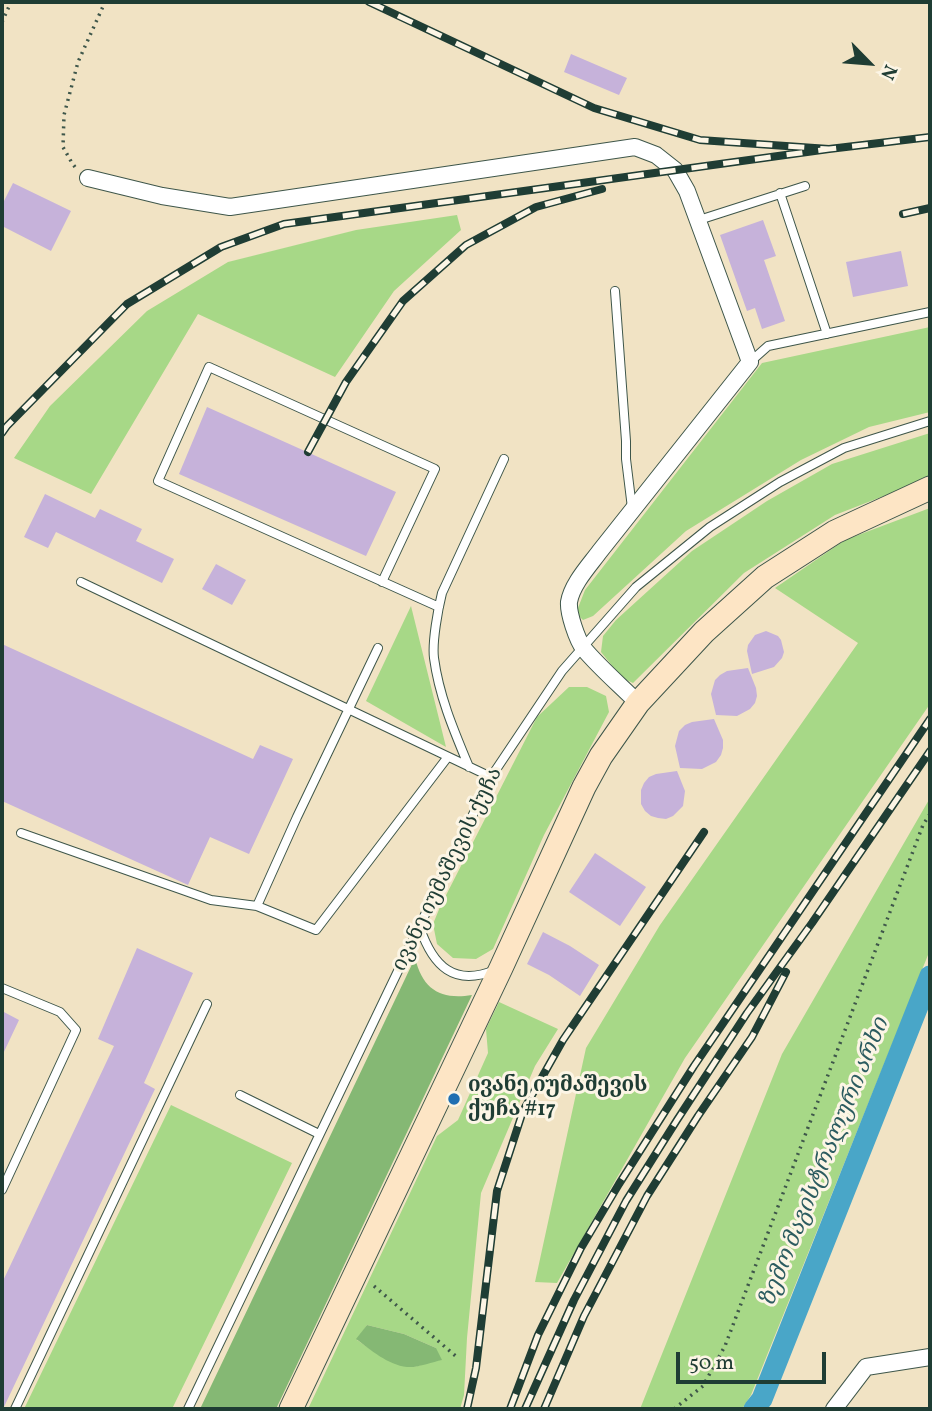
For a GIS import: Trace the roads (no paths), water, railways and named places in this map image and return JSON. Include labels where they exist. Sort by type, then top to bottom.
[{"type":"street","points":[[88,178],[162,196],[230,207],[635,147],[656,155],[675,170],[699,219],[750,362],[600,551],[572,593],[569,604],[582,647],[638,703]]},
{"type":"street","points":[[292,1409],[584,787],[601,756],[638,703],[704,632],[765,577],[835,532],[930,488]]},
{"type":"street","points":[[834,1409],[866,1367],[930,1357]]},
{"type":"lane","points":[[699,219],[805,186]]},
{"type":"lane","points":[[780,193],[827,334]]},
{"type":"lane","points":[[615,291],[632,512]]},
{"type":"lane","points":[[750,362],[768,346],[930,312]]},
{"type":"lane","points":[[382,582],[436,469],[209,367],[158,481],[382,582],[439,607]]},
{"type":"lane","name":"ივანე იუმაშევის ქუჩა","points":[[188,1409],[491,777],[562,671],[636,587],[710,527],[780,482],[844,448],[930,421]]},
{"type":"lane","points":[[469,767],[446,710],[433,656],[442,593],[503,459]]},
{"type":"lane","points":[[81,582],[491,777]]},
{"type":"lane","points":[[257,906],[378,648]]},
{"type":"lane","points":[[21,834],[211,900],[257,906],[316,930],[447,758]]},
{"type":"lane","points":[[420,928],[426,947],[446,970],[472,978],[501,968]]},
{"type":"lane","points":[[2,988],[60,1012],[76,1030],[2,1190]]},
{"type":"lane","points":[[15,1409],[207,1004]]},
{"type":"lane","points":[[240,1095],[319,1135]]},
{"type":"waterway","name":"ზემო მაგისტრალური არხი","points":[[754,1409],[762,1399],[930,976]]},
{"type":"railway","points":[[369,2],[594,108],[700,140],[829,149],[930,137]]},
{"type":"railway","points":[[2,433],[127,304],[221,247],[284,224],[829,149]]},
{"type":"railway","points":[[308,452],[346,382],[403,301],[466,245],[536,207],[602,189]]},
{"type":"railway","points":[[903,214],[930,208]]},
{"type":"railway","points":[[510,1409],[538,1335],[581,1248],[619,1184],[694,1066],[930,719]]},
{"type":"railway","points":[[525,1409],[574,1300],[626,1201],[747,1013],[930,751]]},
{"type":"railway","points":[[467,1409],[476,1368],[497,1191],[523,1111],[563,1040],[704,832]]},
{"type":"railway","points":[[544,1409],[584,1316],[647,1196],[752,1037],[786,972]]},
{"type":"place","name":"ივანე იუმაშევის ქუჩა #17","points":[[454,1099]]}]
